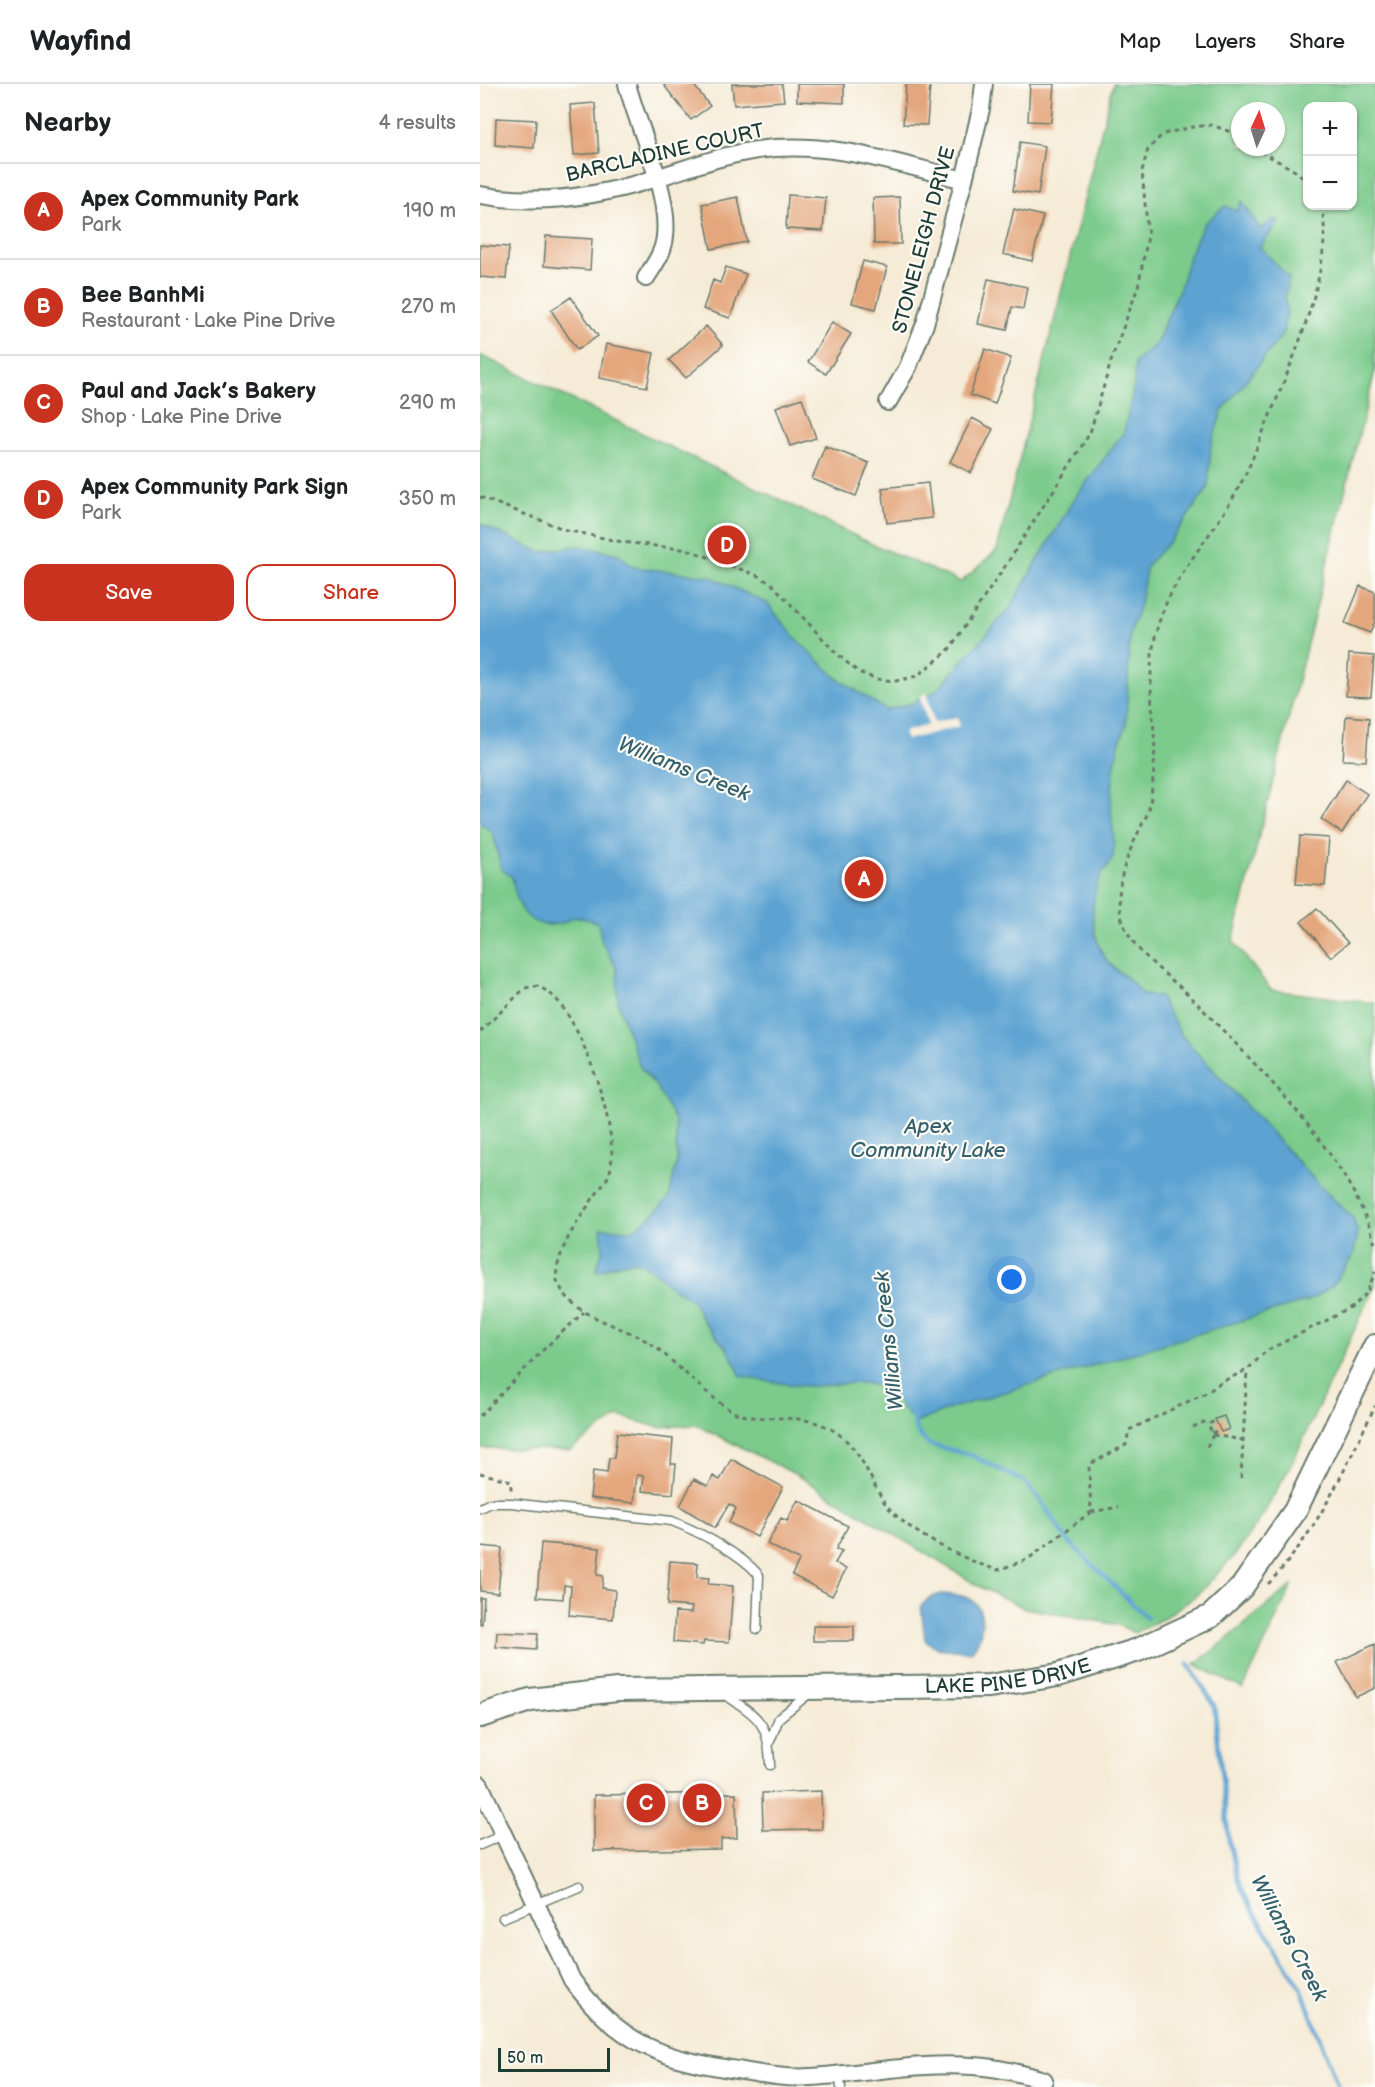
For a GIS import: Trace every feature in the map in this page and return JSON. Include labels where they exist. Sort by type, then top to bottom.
[{"type":"main road","name":"LAKE PINE DRIVE","points":[[480,1716],[530,1700],[571,1693],[617,1690],[989,1686],[1058,1675],[1138,1650],[1211,1616],[1242,1587],[1295,1511],[1375,1346]]},
{"type":"street","points":[[627,84],[665,212],[665,238],[661,252],[646,278]]},
{"type":"street","name":"STONELEIGH DRIVE","points":[[888,402],[908,367],[925,324],[964,180],[981,110],[984,84]]},
{"type":"street","name":"BARCLADINE COURT","points":[[480,195],[538,201],[565,199],[612,190],[737,154],[800,147],[866,155],[964,180]]},
{"type":"street","points":[[480,1785],[572,1980],[602,2014],[634,2041],[670,2057],[711,2067],[786,2077],[840,2081],[957,2065],[995,2068],[1044,2080]]},
{"type":"lane","points":[[480,1508],[491,1503],[511,1503],[672,1521],[687,1527],[750,1565],[759,1575],[757,1629]]},
{"type":"lane","points":[[770,1765],[770,1741],[779,1718],[785,1711],[816,1689]]},
{"type":"lane","points":[[717,1690],[758,1719],[770,1741]]},
{"type":"lane","points":[[480,1845],[505,1834]]},
{"type":"lane","points":[[503,1918],[579,1886]]},
{"type":"path","points":[[480,497],[566,530],[622,542],[690,550],[756,575],[772,584],[835,652],[858,672],[876,679],[896,681],[917,676],[948,651],[1090,433],[1112,358],[1138,287],[1148,236],[1142,171],[1148,148],[1163,134],[1192,128],[1212,125],[1231,132]]},
{"type":"path","points":[[1269,156],[1298,172],[1303,178]]},
{"type":"path","points":[[1322,210],[1325,219],[1325,241],[1303,334],[1240,485],[1177,585],[1164,610],[1151,650],[1149,694],[1155,736],[1150,808],[1122,874],[1119,893],[1123,924],[1129,939],[1183,989],[1289,1102],[1318,1139],[1366,1215],[1375,1243]]},
{"type":"path","points":[[480,1032],[525,988],[538,986],[554,996],[572,1023],[596,1078],[609,1122],[613,1161],[608,1176],[569,1236],[561,1253],[556,1278],[570,1302],[584,1312],[642,1338],[734,1412],[785,1416],[827,1427],[844,1437],[857,1452],[883,1501],[910,1529],[976,1562],[998,1570],[1012,1567],[1028,1559],[1082,1517],[1091,1512],[1119,1507]]},
{"type":"path","points":[[1091,1512],[1089,1468],[1092,1463],[1126,1445],[1129,1430],[1190,1402],[1221,1382],[1246,1370],[1266,1350],[1351,1308],[1374,1283],[1375,1272]]},
{"type":"path","points":[[480,1416],[540,1352],[584,1312]]},
{"type":"path","points":[[1241,1478],[1246,1370]]},
{"type":"path","points":[[1193,1427],[1208,1421],[1212,1434]]},
{"type":"path","points":[[1208,1424],[1216,1421]]},
{"type":"path","points":[[1207,1447],[1212,1434],[1220,1430]]},
{"type":"path","points":[[1212,1434],[1243,1440]]},
{"type":"path","points":[[480,1473],[511,1481],[511,1503]]},
{"type":"green space","points":[[1113,84],[1375,84],[1375,371],[1233,941],[1271,990],[1375,1003],[1375,1286],[1292,1463],[1263,1515],[1235,1555],[1198,1594],[1162,1619],[1134,1633],[1119,1625],[1025,1608],[982,1588],[795,1474],[696,1425],[657,1427],[619,1416],[570,1450],[480,1448],[480,355],[872,544],[961,582],[997,550]]},
{"type":"green space","points":[[1292,1586],[1243,1689],[1194,1664],[1220,1645]]},
{"type":"water","name":"Apex Community Lake","points":[[1242,201],[1260,229],[1274,219],[1279,222],[1260,247],[1289,278],[1285,296],[1287,313],[1282,335],[1222,411],[1211,445],[1208,488],[1170,541],[1147,565],[1139,608],[1130,633],[1126,725],[1116,756],[1113,779],[1111,811],[1114,852],[1096,889],[1093,923],[1101,951],[1112,966],[1131,981],[1143,995],[1159,996],[1182,1036],[1322,1188],[1353,1218],[1358,1234],[1353,1256],[1332,1286],[1310,1300],[952,1408],[915,1423],[889,1394],[872,1384],[801,1385],[741,1376],[728,1350],[704,1322],[692,1300],[667,1284],[660,1275],[637,1261],[596,1271],[603,1249],[601,1228],[632,1230],[651,1217],[669,1198],[677,1160],[675,1120],[656,1086],[640,1067],[618,1003],[617,969],[602,942],[598,922],[575,917],[550,925],[532,920],[521,906],[512,877],[501,869],[493,833],[480,823],[480,524],[540,552],[579,546],[619,554],[633,567],[709,576],[767,603],[797,640],[838,679],[886,710],[913,703],[936,691],[1010,608],[1074,499],[1124,432],[1134,386],[1135,362],[1156,344],[1181,285],[1190,253],[1204,224],[1225,206],[1237,211]]},
{"type":"water","points":[[941,1594],[967,1597],[976,1604],[982,1624],[981,1632],[971,1652],[937,1648],[925,1640],[921,1606],[929,1598]]},
{"type":"pier","points":[[926,693],[934,723],[957,717],[960,726],[906,740],[903,732],[928,725],[920,697]]},
{"type":"building","points":[[663,84],[693,84],[710,106],[691,120]]},
{"type":"building","points":[[732,84],[782,84],[784,101],[734,105]]},
{"type":"building","points":[[797,84],[844,84],[844,103],[797,101]]},
{"type":"building","points":[[906,84],[930,85],[927,125],[903,124]]},
{"type":"building","points":[[1030,84],[1054,84],[1051,122],[1028,121]]},
{"type":"building","points":[[595,103],[599,153],[574,155],[570,105]]},
{"type":"building","points":[[496,118],[536,120],[534,148],[495,145]]},
{"type":"building","points":[[1020,142],[1045,146],[1038,195],[1013,191]]},
{"type":"building","points":[[788,195],[826,198],[823,231],[786,229]]},
{"type":"building","points":[[738,197],[747,242],[711,249],[702,204]]},
{"type":"building","points":[[900,197],[901,244],[874,244],[873,198]]},
{"type":"building","points":[[1014,209],[1043,216],[1032,261],[1003,254]]},
{"type":"building","points":[[546,236],[592,239],[590,270],[544,266]]},
{"type":"building","points":[[480,245],[509,247],[506,279],[480,277]]},
{"type":"building","points":[[863,261],[887,267],[876,309],[852,303]]},
{"type":"building","points":[[726,267],[746,274],[730,318],[703,309],[713,280],[720,283]]},
{"type":"building","points":[[988,279],[1027,287],[1023,309],[1012,307],[1007,330],[978,324]]},
{"type":"building","points":[[571,297],[598,336],[577,350],[551,310]]},
{"type":"building","points":[[832,322],[851,334],[826,374],[808,362]]},
{"type":"building","points":[[706,326],[723,345],[686,378],[669,360]]},
{"type":"building","points":[[606,344],[654,353],[647,387],[599,378]]},
{"type":"building","points":[[985,349],[1011,358],[995,404],[970,395]]},
{"type":"building","points":[[802,398],[816,438],[790,446],[776,407]]},
{"type":"building","points":[[972,418],[993,429],[971,473],[950,462]]},
{"type":"building","points":[[825,446],[869,463],[856,496],[812,479]]},
{"type":"building","points":[[928,483],[932,518],[887,523],[882,488]]},
{"type":"building","points":[[1360,586],[1375,592],[1375,621],[1370,633],[1345,623]]},
{"type":"building","points":[[1349,654],[1374,656],[1371,697],[1346,696]]},
{"type":"building","points":[[1346,716],[1369,718],[1366,761],[1343,760]]},
{"type":"building","points":[[1346,780],[1367,794],[1342,833],[1321,819]]},
{"type":"building","points":[[1300,836],[1329,838],[1325,886],[1296,884]]},
{"type":"building","points":[[1317,908],[1348,943],[1331,957],[1301,922]]},
{"type":"building","points":[[1224,1416],[1229,1429],[1221,1432],[1215,1419]]},
{"type":"building","points":[[617,1433],[673,1439],[671,1464],[676,1464],[673,1494],[642,1491],[644,1476],[637,1475],[634,1503],[590,1498],[593,1471],[607,1473],[609,1458],[614,1458]]},
{"type":"building","points":[[731,1459],[783,1487],[757,1537],[729,1523],[736,1508],[729,1504],[715,1528],[680,1506],[694,1479],[708,1486],[713,1476],[720,1480]]},
{"type":"building","points":[[798,1500],[848,1526],[836,1549],[842,1551],[835,1563],[846,1569],[832,1596],[792,1575],[799,1560],[767,1544],[781,1518],[787,1521]]},
{"type":"building","points":[[541,1543],[600,1548],[597,1575],[603,1576],[602,1588],[615,1590],[613,1619],[569,1615],[571,1586],[564,1585],[563,1599],[537,1597]]},
{"type":"building","points":[[480,1546],[502,1548],[498,1593],[480,1591]]},
{"type":"building","points":[[670,1561],[698,1563],[697,1577],[709,1578],[708,1584],[733,1586],[729,1642],[704,1641],[703,1645],[673,1642],[675,1612],[691,1613],[692,1607],[667,1605]]},
{"type":"building","points":[[480,1598],[484,1598],[482,1624],[480,1624]]},
{"type":"building","points":[[813,1626],[854,1626],[854,1641],[813,1641]]},
{"type":"building","points":[[497,1632],[538,1634],[536,1650],[496,1647]]},
{"type":"building","points":[[1375,1644],[1375,1688],[1356,1697],[1337,1662]]},
{"type":"building","points":[[821,1791],[822,1829],[763,1830],[762,1793]]},
{"type":"building","points":[[736,1793],[737,1838],[721,1839],[721,1849],[594,1851],[594,1795]]},
{"type":"waterway","name":"Williams Creek","points":[[913,1418],[917,1432],[928,1444],[971,1455],[1023,1481],[1038,1497],[1068,1541],[1147,1618]]},
{"type":"waterway","name":"Williams Creek","points":[[1188,1664],[1214,1705],[1229,1841],[1238,1880],[1247,1900],[1301,1988],[1338,2087]]},
{"type":"place","name":"Apex Community Park Sign","points":[[727,545]]},
{"type":"place","name":"Apex Community Park","points":[[864,879]]},
{"type":"place","name":"Paul and Jack’s Bakery","points":[[646,1803]]},
{"type":"place","name":"Bee BanhMi","points":[[702,1803]]}]
